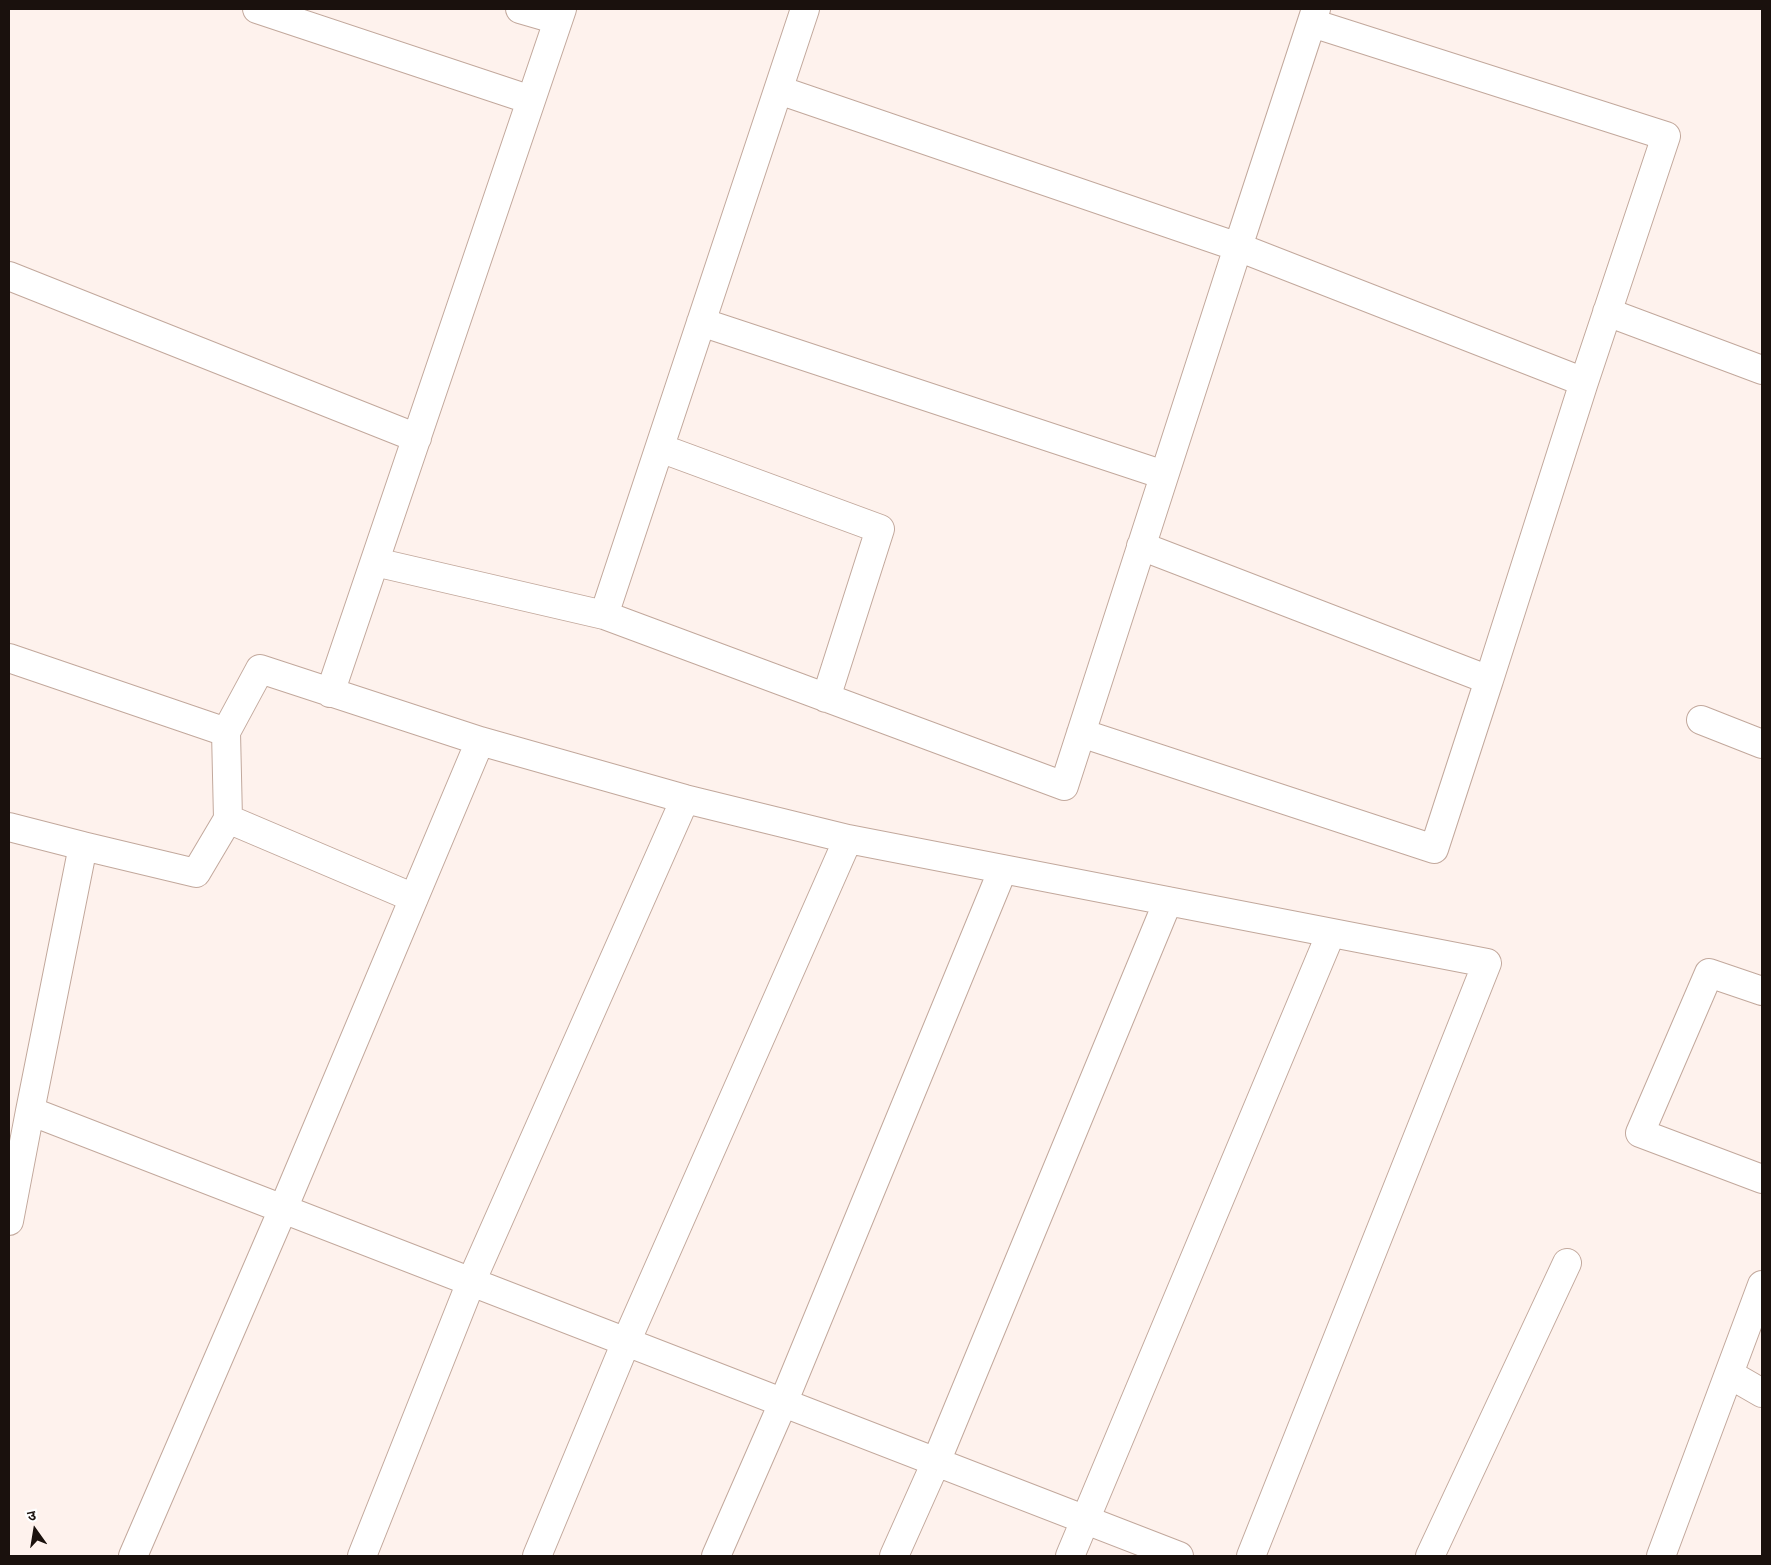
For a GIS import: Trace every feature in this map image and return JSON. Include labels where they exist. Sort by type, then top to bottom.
[{"type":"street","points":[[257,9],[531,100]]},
{"type":"street","points":[[330,693],[560,14],[520,9]]},
{"type":"street","points":[[604,615],[806,9]]},
{"type":"street","points":[[375,562],[604,615],[1064,786],[1081,733],[1141,546],[1238,247],[1314,16],[1666,136],[1584,382],[1434,849],[1081,733]]},
{"type":"street","points":[[779,90],[1238,247],[1584,382]]},
{"type":"street","points":[[9,276],[417,438]]},
{"type":"street","points":[[1607,312],[1762,370]]},
{"type":"street","points":[[701,322],[1164,475]]},
{"type":"street","points":[[660,448],[880,529],[826,698]]},
{"type":"street","points":[[1141,546],[1489,680]]},
{"type":"street","points":[[9,658],[226,732]]},
{"type":"street","points":[[9,827],[196,873],[228,819],[226,732],[260,670],[480,741],[685,799],[848,839],[1487,963],[1251,1556]]},
{"type":"street","points":[[1700,720],[1762,744]]},
{"type":"street","points":[[133,1556],[284,1209],[480,741]]},
{"type":"street","points":[[362,1556],[471,1282],[685,799]]},
{"type":"street","points":[[228,819],[414,898]]},
{"type":"street","points":[[537,1556],[626,1342],[848,839]]},
{"type":"street","points":[[9,1221],[83,846]]},
{"type":"street","points":[[716,1556],[783,1403],[1003,869]]},
{"type":"street","points":[[894,1556],[936,1462],[1168,902]]},
{"type":"street","points":[[1070,1556],[1331,933]]},
{"type":"street","points":[[1762,991],[1709,973],[1640,1133],[1762,1179]]},
{"type":"street","points":[[30,1111],[1179,1556]]},
{"type":"street","points":[[1430,1556],[1567,1263]]},
{"type":"street","points":[[1661,1556],[1762,1285]]},
{"type":"street","points":[[1730,1374],[1762,1392]]}]
